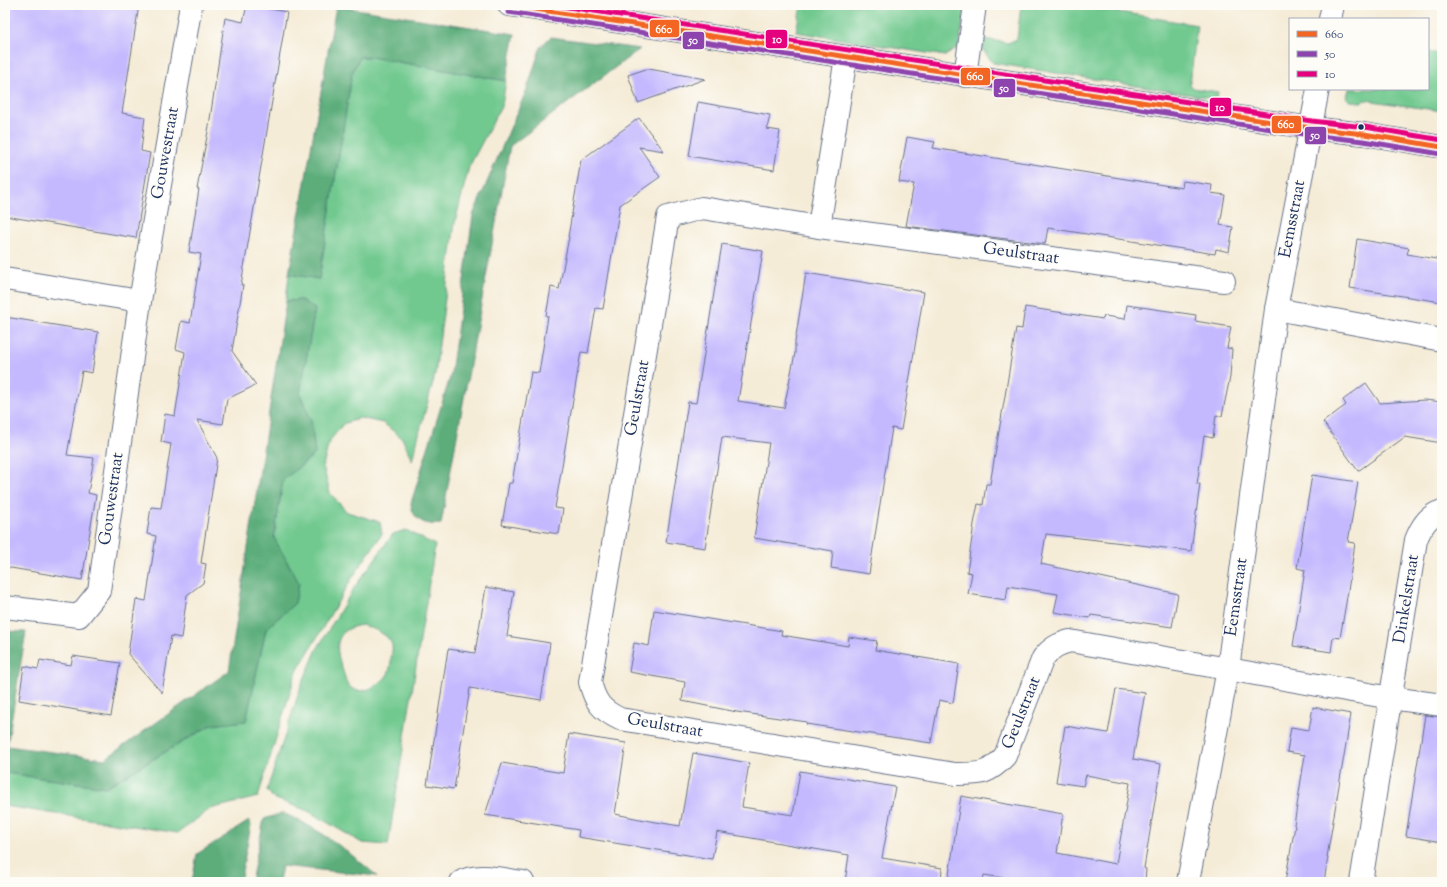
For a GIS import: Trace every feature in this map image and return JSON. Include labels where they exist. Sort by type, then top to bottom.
[{"type":"street","name":"Gouwestraat","points":[[5,607],[79,616],[99,591],[140,301],[191,5]]},
{"type":"street","points":[[509,5],[965,76],[1311,128],[1364,134],[1442,147]]},
{"type":"street","points":[[965,76],[975,5]]},
{"type":"street","points":[[1330,18],[1333,5]]},
{"type":"street","points":[[819,227],[846,57]]},
{"type":"street","name":"Eemsstraat","points":[[1188,882],[1228,669],[1276,310],[1318,90]]},
{"type":"street","name":"Geulstraat","points":[[1224,281],[819,227],[702,208],[668,217],[590,682],[593,695],[600,705],[609,714],[620,719],[955,774],[970,774],[984,772],[996,766],[1005,756],[1043,658],[1050,650],[1059,644],[1070,641],[1080,642],[1228,669]]},
{"type":"street","points":[[5,279],[140,301]]},
{"type":"street","points":[[1276,310],[1442,340]]},
{"type":"street","name":"Dinkelstraat","points":[[1361,882],[1416,540],[1421,528],[1429,518],[1442,511]]},
{"type":"street","points":[[1228,669],[1391,698],[1442,705]]},
{"type":"street","points":[[461,882],[465,879],[477,876],[523,882]]},
{"type":"green space","points":[[801,5],[966,5],[959,47],[945,56],[796,32]]},
{"type":"green space","points":[[1021,5],[1077,5],[1197,25],[1190,84],[1193,88],[1218,92],[1217,99],[993,63],[982,49],[984,39],[1008,43],[1017,39]]},
{"type":"green space","points":[[336,6],[515,34],[506,81],[371,57],[360,57],[352,73],[319,279],[289,274]]},
{"type":"green space","points":[[551,37],[640,49],[510,146],[441,524],[425,523],[420,521],[414,514],[411,503],[451,374],[473,215],[527,89],[541,46]]},
{"type":"green space","points":[[1429,52],[1442,54],[1442,111],[1365,100],[1361,102],[1350,101],[1347,97],[1349,90],[1429,90]]},
{"type":"green space","points":[[360,57],[371,57],[506,81],[502,105],[469,167],[455,222],[435,375],[412,460],[402,438],[383,423],[360,418],[343,424],[329,442],[323,466],[330,493],[347,512],[380,522],[382,534],[352,578],[296,673],[258,797],[210,809],[178,833],[5,806],[5,773],[106,787],[211,725],[246,721],[266,629],[295,603],[299,583],[274,538],[283,480],[315,454],[311,420],[300,394],[315,309],[301,300],[286,301],[289,274],[319,279],[352,73]]},
{"type":"green space","points":[[301,300],[315,309],[300,394],[311,420],[315,454],[283,480],[274,538],[299,583],[295,603],[266,629],[246,721],[211,725],[106,787],[5,773],[5,631],[26,632],[7,746],[105,759],[229,671],[286,301]]},
{"type":"green space","points":[[406,530],[435,545],[388,845],[362,843],[308,811],[273,798],[267,790],[301,686],[317,649],[354,588],[393,534]],"holes":[[[362,625],[384,635],[390,641],[392,650],[390,668],[386,677],[376,686],[360,691],[351,688],[347,683],[339,660],[338,646],[339,640],[346,630]]]},
{"type":"green space","points":[[283,813],[309,826],[333,841],[377,876],[282,866],[279,882],[251,882],[264,819]]},
{"type":"green space","points":[[249,821],[251,825],[240,882],[192,882],[197,854]]},
{"type":"building","points":[[5,5],[139,5],[122,113],[145,117],[141,151],[150,153],[136,238],[5,216]]},
{"type":"building","points":[[247,5],[287,12],[241,285],[243,285],[232,351],[256,385],[227,399],[223,424],[197,420],[217,458],[201,563],[206,564],[203,583],[187,595],[181,638],[171,636],[162,693],[128,654],[136,599],[146,601],[156,536],[147,534],[151,507],[161,508],[171,444],[161,442],[165,414],[175,416],[185,352],[176,349],[181,321],[190,323],[201,254],[189,252],[199,189],[197,189],[209,126],[225,18],[243,22]]},
{"type":"building","points":[[646,69],[705,79],[638,103],[628,75]]},
{"type":"building","points":[[698,102],[770,115],[767,129],[780,131],[774,170],[689,156]]},
{"type":"building","points":[[639,118],[664,151],[639,147],[660,177],[620,205],[603,309],[596,308],[588,353],[581,352],[555,508],[563,509],[559,534],[502,525],[509,483],[512,483],[531,372],[539,373],[551,287],[559,289],[581,160]]},
{"type":"building","points":[[907,137],[935,142],[933,148],[1182,188],[1183,181],[1212,185],[1211,193],[1225,195],[1220,225],[1233,227],[1229,252],[1216,249],[1215,254],[1048,228],[1045,244],[906,226],[914,184],[899,182]]},
{"type":"building","points":[[1357,239],[1409,248],[1407,254],[1442,260],[1442,302],[1350,288]]},
{"type":"building","points":[[722,244],[763,251],[738,401],[784,408],[795,353],[795,342],[806,273],[924,292],[901,430],[892,428],[869,574],[831,568],[833,551],[754,538],[769,443],[722,437],[705,548],[666,542],[688,402],[696,403]]},
{"type":"building","points":[[1127,305],[1196,315],[1195,321],[1231,327],[1227,348],[1232,349],[1230,377],[1222,416],[1216,415],[1213,438],[1204,436],[1197,484],[1200,484],[1191,551],[1046,534],[1041,564],[1178,594],[1172,627],[1091,615],[1090,618],[1054,612],[1058,594],[1008,586],[1006,600],[968,594],[972,573],[967,572],[974,524],[978,504],[983,505],[986,484],[990,484],[1016,328],[1022,329],[1025,307],[1103,319],[1104,316],[1125,319]]},
{"type":"building","points":[[5,317],[98,332],[92,373],[82,371],[67,455],[94,458],[88,493],[96,495],[82,580],[5,567]]},
{"type":"building","points":[[1366,383],[1380,403],[1425,400],[1442,402],[1442,443],[1405,437],[1358,471],[1323,422],[1346,405],[1343,400]]},
{"type":"building","points":[[1312,475],[1358,482],[1348,542],[1355,543],[1348,591],[1340,638],[1333,637],[1331,652],[1293,646],[1305,570],[1297,568]]},
{"type":"building","points":[[486,587],[514,592],[507,636],[550,643],[541,700],[470,688],[454,789],[427,785],[448,649],[475,653]]},
{"type":"building","points":[[654,610],[782,631],[781,635],[848,646],[849,637],[877,641],[875,650],[959,664],[953,703],[939,700],[931,743],[806,724],[807,722],[737,712],[682,701],[685,682],[629,672],[634,643],[649,646]]},
{"type":"building","points":[[73,656],[120,663],[111,716],[19,700],[24,666],[38,669],[40,660],[71,665]]},
{"type":"building","points":[[1116,689],[1145,693],[1133,759],[1161,764],[1144,868],[1146,869],[1145,882],[1030,882],[984,875],[983,882],[948,882],[961,796],[1063,814],[1057,853],[1116,864],[1130,783],[1086,775],[1083,786],[1056,782],[1065,726],[1108,733]]},
{"type":"building","points":[[1313,707],[1351,714],[1324,882],[1285,882],[1305,755],[1287,752],[1291,727],[1309,730]]},
{"type":"building","points":[[1425,715],[1442,717],[1442,842],[1406,836]]},
{"type":"building","points":[[569,734],[626,743],[615,814],[680,826],[693,753],[749,763],[742,807],[793,815],[800,771],[895,787],[882,858],[942,868],[941,882],[845,882],[849,855],[717,832],[712,859],[578,837],[579,830],[485,815],[502,763],[563,773]]},
{"type":"transit line","name":"660","points":[[509,5],[1442,147]]},
{"type":"transit line","name":"10","points":[[555,5],[1312,121],[1365,127],[1442,140]]},
{"type":"transit line","name":"50","points":[[508,12],[1441,154]]}]
